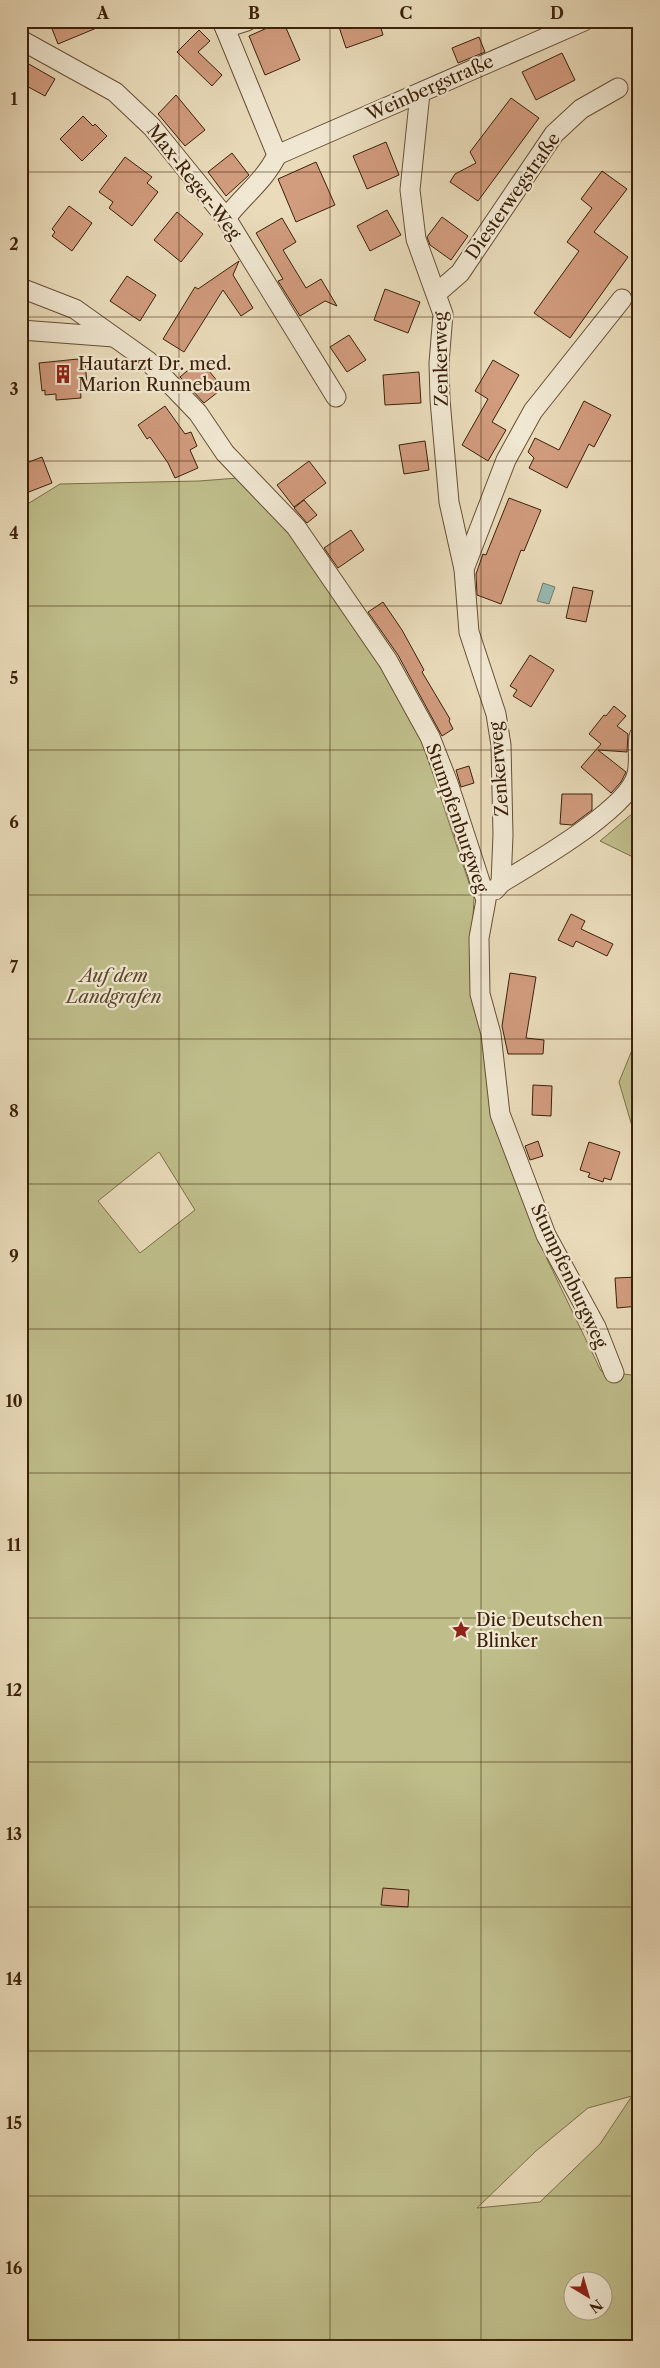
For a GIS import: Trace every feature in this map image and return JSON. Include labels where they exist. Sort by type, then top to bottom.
[{"type":"street","points":[[226,218],[237,203],[269,171],[277,155],[224,25],[247,21]]},
{"type":"street","name":"Weinbergstraße","points":[[277,155],[584,21]]},
{"type":"street","name":"Max-Reger-Weg","points":[[21,40],[115,92],[152,127],[226,218],[336,396]]},
{"type":"street","name":"Diesterwegstraße","points":[[437,293],[460,272],[554,134],[581,109],[618,88]]},
{"type":"street","name":"Zenkerweg","points":[[420,93],[410,190],[416,239],[443,314],[438,364],[449,502],[464,569],[469,632],[496,714],[501,745],[501,883]]},
{"type":"street","name":"Stumpfenburgweg","points":[[21,288],[75,309],[155,368],[198,413],[225,453],[296,527],[388,661],[430,738],[448,783],[486,900],[479,938],[480,994],[491,1034],[500,1114],[546,1235],[596,1327],[614,1373]]},
{"type":"street","name":"Zenkerweg","points":[[464,569],[506,460],[533,411],[622,299]]},
{"type":"street","points":[[21,330],[114,337]]},
{"type":"street","points":[[486,900],[501,883],[584,832],[623,796],[637,775],[639,736]]},
{"type":"green space","name":"Auf dem Landgrafen","points":[[238,478],[282,520],[365,638],[419,732],[474,898],[472,938],[491,1116],[547,1259],[601,1371],[639,1376],[639,2347],[21,2347],[21,508],[60,484],[199,481]],"holes":[[[159,1152],[195,1210],[140,1253],[98,1201]],[[632,2096],[600,2144],[540,2202],[477,2208],[536,2151],[588,2108]]]},
{"type":"green space","points":[[639,808],[639,860],[600,841]]},
{"type":"green space","points":[[639,1033],[639,1150],[619,1082]]},
{"type":"water","points":[[543,583],[555,587],[549,604],[537,601]]},
{"type":"building","points":[[49,21],[111,21],[111,22],[58,44]]},
{"type":"building","points":[[283,21],[300,60],[265,75],[249,36]]},
{"type":"building","points":[[337,21],[379,21],[383,35],[346,48]]},
{"type":"building","points":[[199,30],[210,41],[198,52],[222,75],[212,86],[177,52]]},
{"type":"building","points":[[479,37],[485,52],[458,63],[452,48]]},
{"type":"building","points":[[562,53],[575,80],[536,100],[522,72]]},
{"type":"building","points":[[27,63],[55,79],[45,96],[21,83],[21,73]]},
{"type":"building","points":[[176,95],[205,130],[185,146],[158,114]]},
{"type":"building","points":[[511,98],[539,118],[478,201],[450,182],[455,174],[476,163],[470,152]]},
{"type":"building","points":[[83,116],[93,126],[95,124],[107,136],[82,161],[60,139]]},
{"type":"building","points":[[386,142],[399,175],[367,189],[353,156]]},
{"type":"building","points":[[232,153],[249,175],[226,196],[208,172]]},
{"type":"building","points":[[125,157],[152,177],[147,183],[158,192],[132,226],[109,208],[113,202],[99,192]]},
{"type":"building","points":[[316,162],[335,205],[296,222],[278,179]]},
{"type":"building","points":[[602,171],[627,189],[594,232],[628,257],[570,338],[534,313],[579,251],[567,242],[592,208],[581,199]]},
{"type":"building","points":[[69,206],[92,223],[72,251],[52,236],[55,232],[52,229]]},
{"type":"building","points":[[387,210],[401,235],[370,251],[357,226]]},
{"type":"building","points":[[177,212],[203,234],[181,262],[154,240]]},
{"type":"building","points":[[442,217],[468,236],[451,260],[430,245],[427,237]]},
{"type":"building","points":[[282,218],[296,242],[283,250],[306,288],[321,279],[337,306],[325,301],[300,316],[278,281],[283,279],[256,233]]},
{"type":"building","points":[[239,261],[233,275],[253,308],[241,316],[223,290],[184,352],[163,339],[195,287],[198,289]]},
{"type":"building","points":[[127,276],[156,295],[140,321],[110,301]]},
{"type":"building","points":[[385,289],[420,302],[408,333],[374,320]]},
{"type":"building","points":[[349,335],[366,360],[347,372],[330,347]]},
{"type":"building","name":"Hautarzt Dr. med. Marion Runnebaum","points":[[78,359],[79,363],[85,362],[87,384],[80,385],[81,398],[56,400],[56,394],[45,395],[45,390],[42,391],[39,363]]},
{"type":"building","points":[[200,360],[223,388],[204,403],[180,377]]},
{"type":"building","points":[[493,360],[519,375],[492,422],[506,430],[488,461],[462,445],[488,399],[475,391]]},
{"type":"building","points":[[419,372],[421,403],[385,405],[383,375]]},
{"type":"building","points":[[584,401],[611,415],[594,447],[589,444],[567,488],[529,468],[534,458],[528,452],[535,438],[559,450]]},
{"type":"building","points":[[165,406],[185,434],[191,432],[197,446],[190,450],[198,468],[175,478],[168,463],[150,437],[147,439],[138,425]]},
{"type":"building","points":[[425,441],[429,470],[404,474],[399,445]]},
{"type":"building","points":[[42,457],[52,483],[21,495],[21,465]]},
{"type":"building","points":[[309,461],[326,483],[294,507],[277,485]]},
{"type":"building","points":[[509,498],[541,510],[524,551],[521,550],[501,604],[477,595],[476,574],[483,554],[486,555]]},
{"type":"building","points":[[304,500],[317,515],[307,523],[294,508]]},
{"type":"building","points":[[351,530],[364,550],[338,568],[324,548]]},
{"type":"building","points":[[573,587],[593,591],[586,622],[566,618]]},
{"type":"building","points":[[383,602],[402,630],[424,670],[422,672],[450,719],[449,721],[453,729],[442,736],[398,655],[368,612]]},
{"type":"building","points":[[530,655],[554,670],[531,707],[513,696],[517,690],[510,686]]},
{"type":"building","points":[[614,706],[626,716],[617,726],[628,734],[627,752],[598,750],[626,772],[621,782],[611,793],[581,767],[601,744],[589,734]]},
{"type":"building","points":[[469,766],[474,783],[461,787],[456,770]]},
{"type":"building","points":[[562,794],[592,794],[592,810],[572,825],[560,824]]},
{"type":"building","points":[[571,914],[585,921],[581,929],[613,944],[607,956],[576,941],[573,947],[558,940]]},
{"type":"building","points":[[510,973],[536,977],[526,1038],[544,1040],[543,1054],[508,1054],[502,1026]]},
{"type":"building","points":[[533,1085],[552,1086],[551,1116],[532,1115]]},
{"type":"building","points":[[538,1141],[543,1156],[530,1160],[525,1146]]},
{"type":"building","points":[[589,1142],[620,1152],[611,1180],[604,1178],[603,1182],[588,1177],[590,1173],[580,1170]]},
{"type":"building","points":[[639,1277],[639,1306],[617,1308],[615,1278]]},
{"type":"building","points":[[383,1888],[409,1890],[408,1907],[381,1905]]},
{"type":"place","name":"Hautarzt Dr. med. Marion Runnebaum","points":[[63,374]]},
{"type":"place","name":"Die Deutschen Blinker","points":[[461,1630]]}]
